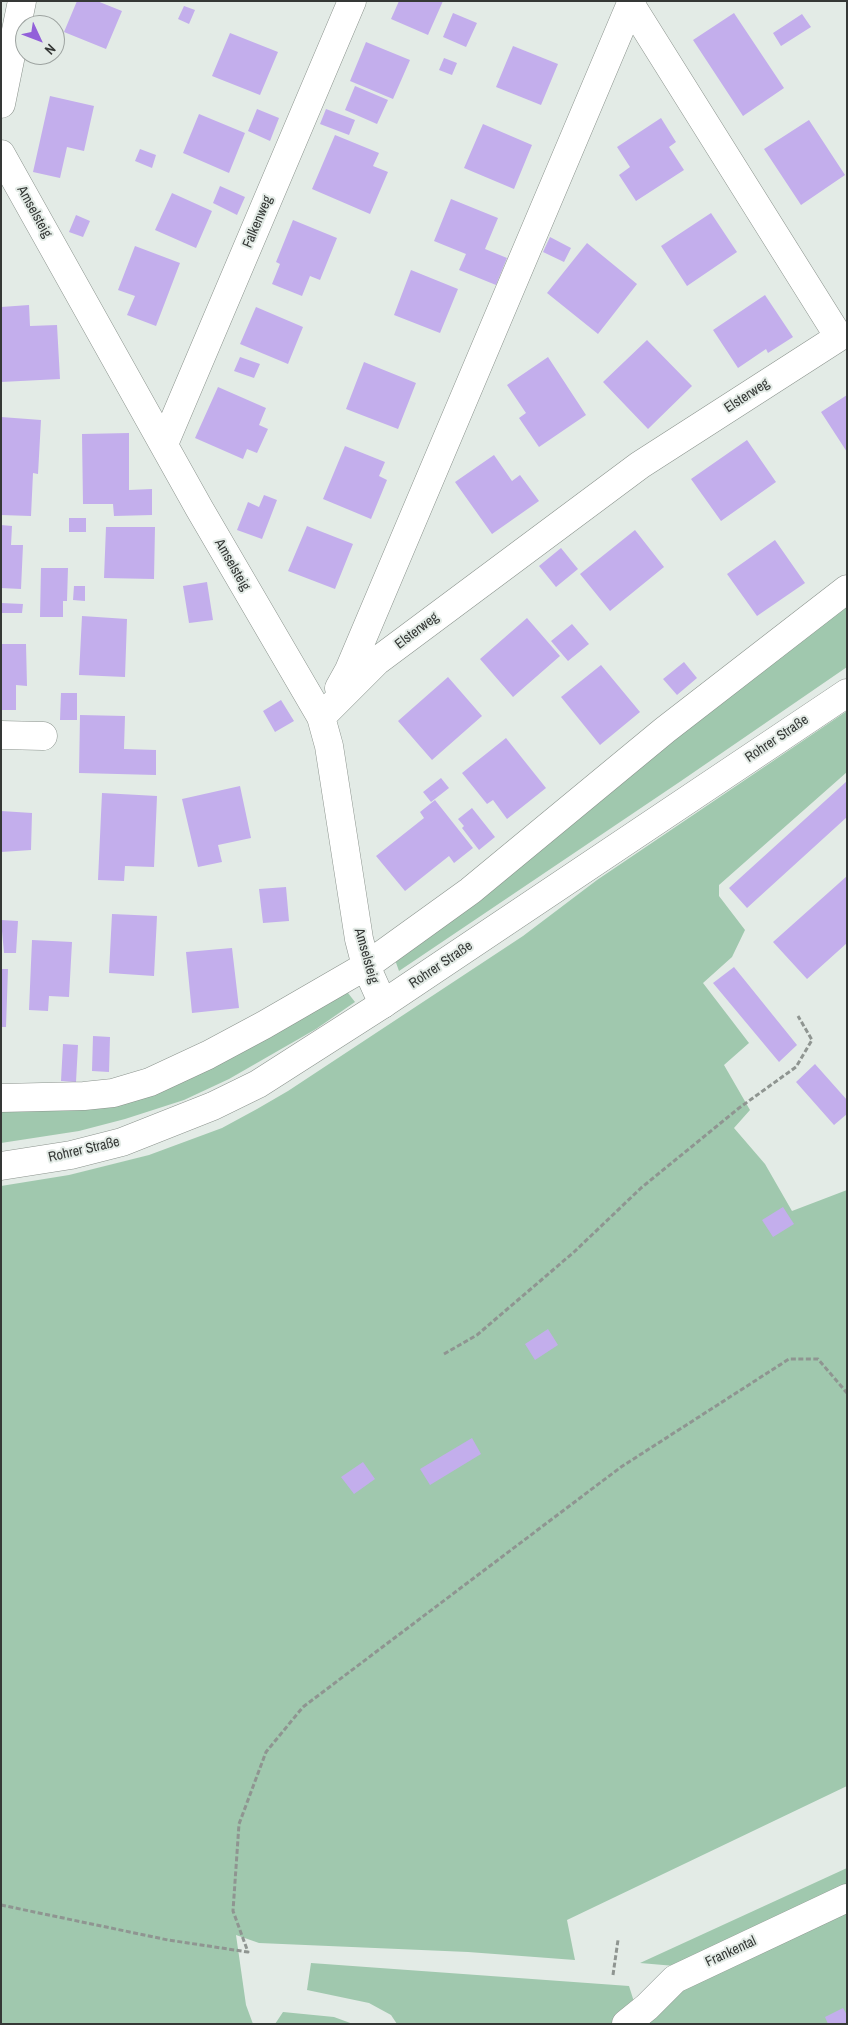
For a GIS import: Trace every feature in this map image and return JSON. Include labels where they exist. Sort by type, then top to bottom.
[{"type":"street","points":[[1,104],[22,1]]},
{"type":"street","name":"Falkenweg","points":[[164,444],[352,1]]},
{"type":"street","name":"Elsterweg","points":[[321,717],[377,661],[640,465],[839,337],[631,3]]},
{"type":"street","name":"Elsterweg","points":[[321,717],[349,670],[631,3]]},
{"type":"street","name":"Amselsteig","points":[[1,154],[164,444],[321,717],[329,746],[359,939],[366,966],[383,1004]]},
{"type":"street","points":[[1,1098],[112,1093],[150,1082],[208,1055],[264,1025],[366,966],[470,891],[665,730],[847,589]]},
{"type":"street","name":"Rohrer Straße","points":[[1,1166],[71,1155],[122,1142],[204,1110],[258,1084],[383,1004],[847,693]]},
{"type":"street","points":[[1,735],[43,736]]},
{"type":"street","name":"Frankental","points":[[626,2024],[647,2007],[675,1979],[847,1898]]},
{"type":"path","points":[[444,1354],[477,1335],[574,1252],[641,1188],[740,1108],[796,1067],[812,1040],[798,1016]]},
{"type":"path","points":[[1,1905],[168,1940],[248,1952],[233,1911],[239,1824],[266,1752],[303,1707],[621,1467],[789,1359],[818,1359],[847,1393]]},
{"type":"path","points":[[613,1975],[618,1940]]},
{"type":"green space","points":[[847,601],[847,667],[399,971],[394,957]]},
{"type":"green space","points":[[847,711],[847,772],[719,885],[719,896],[745,930],[732,957],[703,983],[749,1043],[724,1065],[750,1110],[734,1128],[765,1164],[792,1211],[847,1190],[847,1786],[567,1920],[575,1960],[468,1952],[259,1943],[236,1935],[246,2005],[253,2024],[1,2024],[1,1186],[69,1175],[149,1155],[222,1128],[257,1109],[288,1091],[523,936],[597,880]]},
{"type":"green space","points":[[337,992],[348,993],[355,1002],[316,1029],[229,1079],[184,1100],[125,1119],[79,1131],[1,1143],[1,1108],[72,1107]]},
{"type":"green space","points":[[847,1868],[847,1886],[675,1966],[640,1963]]},
{"type":"green space","points":[[847,1909],[847,2024],[640,2024],[683,1987]]},
{"type":"green space","points":[[311,1963],[629,1986],[636,2008],[616,2024],[397,2024],[391,2015],[369,2003],[307,1990]]},
{"type":"green space","points":[[283,2012],[334,2017],[353,2024],[275,2024]]},
{"type":"building","points":[[77,1],[97,1],[122,11],[106,49],[65,32]]},
{"type":"building","points":[[399,1],[443,1],[428,35],[391,19]]},
{"type":"building","points":[[184,6],[195,10],[189,24],[178,19]]},
{"type":"building","points":[[453,13],[477,23],[466,47],[443,37]]},
{"type":"building","points":[[734,13],[784,88],[743,116],[693,40]]},
{"type":"building","points":[[802,14],[811,27],[781,46],[773,33]]},
{"type":"building","points":[[230,33],[278,52],[260,95],[212,76]]},
{"type":"building","points":[[366,42],[410,60],[393,99],[350,81]]},
{"type":"building","points":[[513,46],[558,64],[541,105],[496,87]]},
{"type":"building","points":[[444,58],[457,63],[452,75],[439,70]]},
{"type":"building","points":[[355,86],[388,100],[377,124],[345,110]]},
{"type":"building","points":[[50,96],[94,106],[84,151],[67,147],[60,178],[33,172]]},
{"type":"building","points":[[257,109],[279,118],[270,141],[248,131]]},
{"type":"building","points":[[326,109],[355,120],[349,135],[320,124]]},
{"type":"building","points":[[199,114],[245,133],[229,173],[183,153]]},
{"type":"building","points":[[661,118],[676,142],[669,147],[684,170],[636,201],[619,175],[630,167],[617,147]]},
{"type":"building","points":[[809,120],[845,175],[801,205],[764,149]]},
{"type":"building","points":[[483,124],[532,145],[514,189],[464,168]]},
{"type":"building","points":[[335,135],[379,153],[373,166],[388,172],[370,214],[312,189]]},
{"type":"building","points":[[140,149],[156,155],[152,168],[135,161]]},
{"type":"building","points":[[220,186],[245,197],[237,215],[213,203]]},
{"type":"building","points":[[172,193],[212,211],[196,248],[155,230]]},
{"type":"building","points":[[451,199],[498,218],[485,249],[507,258],[496,285],[459,270],[466,254],[434,241]]},
{"type":"building","points":[[711,213],[737,252],[687,286],[661,246]]},
{"type":"building","points":[[76,215],[90,221],[83,237],[69,232]]},
{"type":"building","points":[[293,220],[337,238],[320,280],[310,276],[302,296],[272,284],[280,264],[276,262]]},
{"type":"building","points":[[550,237],[571,248],[564,262],[543,252]]},
{"type":"building","points":[[587,243],[637,284],[598,334],[547,293]]},
{"type":"building","points":[[135,246],[180,263],[156,326],[127,315],[135,296],[118,290]]},
{"type":"building","points":[[411,270],[458,289],[440,333],[394,315]]},
{"type":"building","points":[[765,295],[793,337],[768,353],[766,349],[738,368],[713,330]]},
{"type":"building","points":[[29,305],[30,326],[57,325],[60,379],[1,382],[1,307]]},
{"type":"building","points":[[256,307],[303,327],[288,364],[240,344]]},
{"type":"building","points":[[647,340],[692,386],[648,429],[603,382]]},
{"type":"building","points":[[240,357],[260,364],[254,378],[234,371]]},
{"type":"building","points":[[548,357],[586,415],[539,447],[519,418],[526,413],[507,385]]},
{"type":"building","points":[[364,362],[416,383],[398,429],[346,409]]},
{"type":"building","points":[[218,387],[266,408],[259,425],[268,429],[257,453],[247,449],[243,459],[195,438]]},
{"type":"building","points":[[847,395],[847,452],[821,412]]},
{"type":"building","points":[[1,417],[41,420],[38,474],[33,473],[31,516],[1,515]]},
{"type":"building","points":[[129,433],[129,490],[152,489],[152,515],[114,516],[113,504],[83,504],[82,434]]},
{"type":"building","points":[[747,440],[776,482],[721,521],[691,479]]},
{"type":"building","points":[[345,446],[385,462],[379,476],[387,480],[371,519],[323,499]]},
{"type":"building","points":[[494,455],[512,481],[520,475],[539,501],[492,534],[455,482]]},
{"type":"building","points":[[264,495],[277,500],[262,539],[237,530],[248,502],[259,507]]},
{"type":"building","points":[[69,518],[86,518],[86,532],[69,532]]},
{"type":"building","points":[[1,525],[12,526],[11,545],[23,545],[21,589],[1,588]]},
{"type":"building","points":[[307,526],[353,544],[335,589],[288,571]]},
{"type":"building","points":[[106,527],[155,527],[154,579],[104,578]]},
{"type":"building","points":[[635,530],[664,567],[610,611],[580,574]]},
{"type":"building","points":[[775,540],[805,583],[757,616],[727,574]]},
{"type":"building","points":[[561,548],[578,569],[556,587],[539,566]]},
{"type":"building","points":[[41,568],[68,568],[67,601],[63,601],[63,617],[40,617]]},
{"type":"building","points":[[207,582],[213,620],[189,623],[183,586]]},
{"type":"building","points":[[74,586],[85,586],[85,601],[73,600]]},
{"type":"building","points":[[1,603],[23,604],[22,613],[1,613]]},
{"type":"building","points":[[82,616],[127,619],[125,677],[79,675]]},
{"type":"building","points":[[527,618],[560,656],[513,697],[480,659]]},
{"type":"building","points":[[572,624],[589,644],[568,661],[551,641]]},
{"type":"building","points":[[1,644],[26,644],[27,686],[16,685],[16,710],[1,710]]},
{"type":"building","points":[[684,662],[697,678],[677,695],[663,679]]},
{"type":"building","points":[[601,665],[640,712],[600,745],[561,697]]},
{"type":"building","points":[[448,677],[482,716],[432,760],[398,721]]},
{"type":"building","points":[[61,693],[77,693],[77,720],[60,720]]},
{"type":"building","points":[[281,700],[294,721],[275,732],[263,711]]},
{"type":"building","points":[[80,715],[125,716],[124,749],[156,750],[156,775],[79,773]]},
{"type":"building","points":[[506,738],[546,788],[507,819],[493,800],[487,804],[462,773]]},
{"type":"building","points":[[441,778],[449,788],[431,802],[423,792]]},
{"type":"building","points":[[847,781],[847,817],[747,908],[729,888]]},
{"type":"building","points":[[240,786],[251,838],[218,845],[222,862],[198,867],[182,799]]},
{"type":"building","points":[[102,793],[157,796],[154,867],[125,866],[124,881],[98,880]]},
{"type":"building","points":[[435,800],[473,848],[454,863],[449,856],[405,891],[376,856],[424,818],[420,812]]},
{"type":"building","points":[[472,808],[495,837],[479,850],[462,828],[464,826],[458,819]]},
{"type":"building","points":[[1,811],[32,813],[31,850],[1,852]]},
{"type":"building","points":[[847,876],[847,943],[807,979],[773,942]]},
{"type":"building","points":[[286,887],[289,921],[263,923],[259,889]]},
{"type":"building","points":[[112,914],[157,916],[154,976],[109,973]]},
{"type":"building","points":[[1,920],[18,921],[16,953],[4,953]]},
{"type":"building","points":[[32,940],[72,942],[69,997],[49,996],[48,1011],[29,1010]]},
{"type":"building","points":[[232,948],[239,1008],[192,1013],[186,952]]},
{"type":"building","points":[[734,967],[797,1045],[779,1062],[713,983]]},
{"type":"building","points":[[1,969],[8,969],[6,1027],[1,1027]]},
{"type":"building","points":[[93,1036],[110,1037],[109,1072],[92,1071]]},
{"type":"building","points":[[63,1044],[78,1045],[76,1082],[61,1081]]},
{"type":"building","points":[[815,1064],[847,1100],[847,1114],[834,1125],[796,1082]]},
{"type":"building","points":[[783,1207],[794,1224],[773,1237],[762,1220]]},
{"type":"building","points":[[548,1329],[558,1345],[535,1360],[525,1344]]},
{"type":"building","points":[[472,1438],[481,1454],[430,1485],[420,1469]]},
{"type":"building","points":[[363,1462],[375,1479],[354,1494],[341,1477]]},
{"type":"building","points":[[843,2008],[847,2015],[847,2024],[828,2024],[825,2017]]}]
